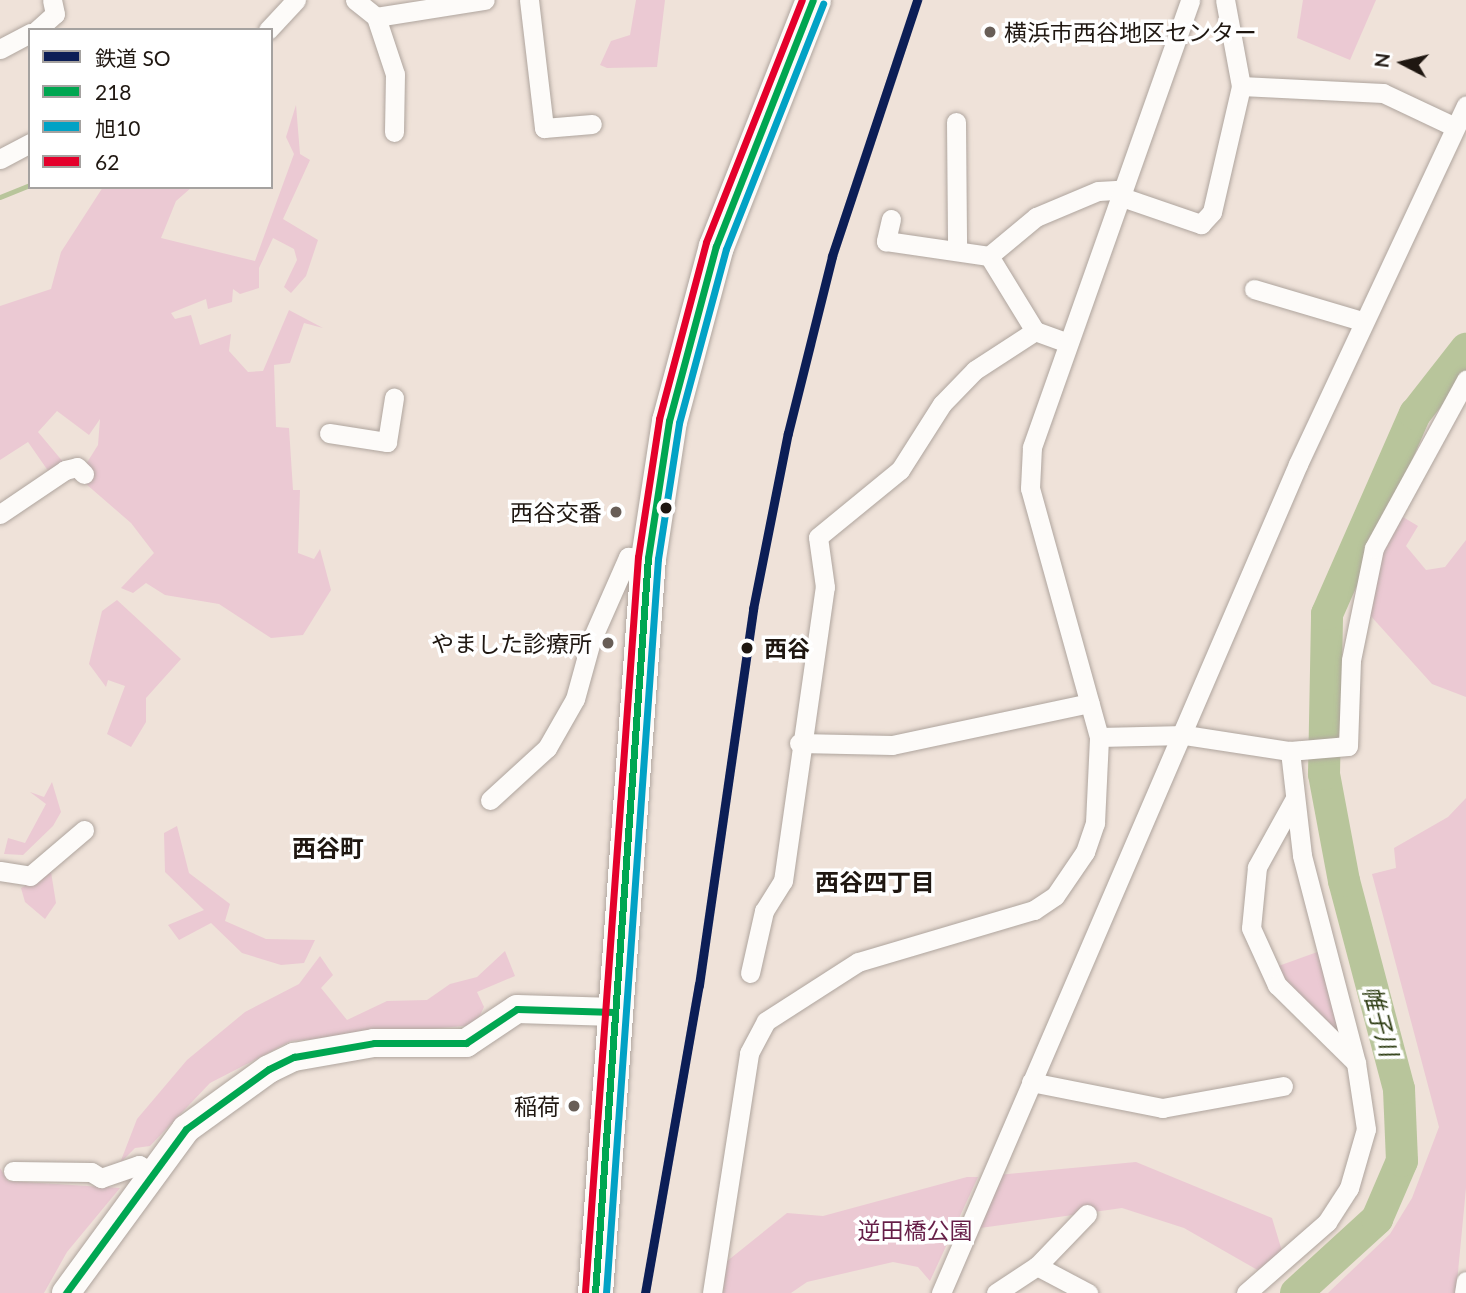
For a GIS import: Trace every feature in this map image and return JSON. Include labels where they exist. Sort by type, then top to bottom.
[{"type":"highway","points":[[595,1293],[648,558],[684,349],[716,246],[813,0]]},
{"type":"street","points":[[39,28],[55,14],[52,0]]},
{"type":"street","points":[[270,28],[296,0]]},
{"type":"street","points":[[355,0],[376,17],[395,74],[394,132]]},
{"type":"street","points":[[376,17],[423,6],[485,0]]},
{"type":"street","points":[[529,0],[544,128],[592,124]]},
{"type":"street","points":[[712,1293],[749,1053],[766,1021],[858,962],[1003,923],[1055,896],[1085,852],[1095,823],[1100,737],[1030,488],[1039,417],[1190,0]]},
{"type":"street","points":[[989,256],[1036,217],[1098,191],[1119,193],[1201,224],[1222,182],[1241,86],[1225,0]]},
{"type":"street","points":[[0,49],[28,34]]},
{"type":"street","points":[[941,1293],[1185,735],[1362,321],[1461,116],[1383,93],[1241,86]]},
{"type":"street","points":[[956,122],[957,249]]},
{"type":"street","points":[[0,159],[28,144]]},
{"type":"street","points":[[891,219],[886,241],[957,249],[989,256],[1035,331],[1066,342]]},
{"type":"street","points":[[1254,289],[1362,321]]},
{"type":"street","points":[[750,973],[764,911],[783,881],[799,743],[825,587],[818,537],[900,470],[962,382],[1035,331]]},
{"type":"street","points":[[1100,737],[1185,735],[1296,751],[1342,749],[1348,746],[1353,649],[1374,548],[1466,380]]},
{"type":"street","points":[[329,433],[387,442],[394,398]]},
{"type":"street","points":[[0,514],[65,470],[77,467],[84,474]]},
{"type":"street","points":[[490,800],[547,748],[575,699],[591,641],[628,557],[648,558]]},
{"type":"street","points":[[799,743],[892,745],[1090,703]]},
{"type":"street","points":[[1246,1293],[1327,1222],[1349,1188],[1366,1129],[1356,1063],[1301,855],[1294,800],[1296,751]]},
{"type":"street","points":[[1294,800],[1257,867],[1251,928],[1277,985],[1356,1063]]},
{"type":"street","points":[[0,871],[30,876],[84,830]]},
{"type":"street","points":[[66,1293],[150,1172],[186,1129],[246,1082],[294,1057],[374,1043],[466,1043],[517,1009],[614,1012]]},
{"type":"street","points":[[1031,1082],[1162,1108],[1283,1086]]},
{"type":"street","points":[[13,1171],[91,1172],[101,1178],[139,1165],[150,1172]]},
{"type":"street","points":[[996,1293],[1037,1266],[1087,1214]]},
{"type":"street","points":[[1037,1266],[1088,1293]]},
{"type":"street","points":[[1464,1293],[1466,1281]]},
{"type":"green space","points":[[636,0],[665,0],[657,67],[607,68],[600,65],[611,41],[630,35]]},
{"type":"green space","points":[[1303,0],[1376,0],[1350,60],[1297,38]]},
{"type":"green space","points":[[296,105],[300,154],[310,160],[283,219],[318,240],[306,276],[291,293],[284,287],[297,260],[294,249],[273,238],[259,268],[259,288],[240,294],[233,289],[232,302],[208,309],[206,299],[171,313],[175,319],[191,315],[200,345],[231,334],[229,351],[248,372],[263,371],[289,310],[323,328],[304,323],[290,363],[274,365],[276,427],[289,428],[293,490],[300,490],[298,553],[314,559],[320,549],[331,590],[303,635],[271,638],[219,604],[165,595],[146,583],[133,593],[121,588],[154,553],[131,523],[78,477],[98,445],[100,419],[89,435],[57,411],[38,432],[64,463],[51,475],[28,442],[0,460],[0,306],[51,289],[61,252],[102,189],[190,189],[176,201],[161,238],[255,261],[294,154],[286,137]]},
{"type":"green space","points":[[1398,514],[1418,526],[1406,546],[1426,570],[1445,567],[1466,540],[1466,697],[1432,684],[1369,614],[1376,567]]},
{"type":"green space","points":[[117,600],[181,659],[146,698],[146,722],[131,747],[107,734],[125,686],[108,680],[106,687],[89,664],[102,611]]},
{"type":"green space","points":[[52,782],[61,812],[53,826],[23,855],[4,854],[8,838],[25,843],[46,804],[30,792],[44,797]]},
{"type":"green space","points":[[1466,798],[1466,1188],[1456,1293],[1328,1293],[1390,1234],[1412,1198],[1439,1127],[1372,874],[1396,868],[1394,848],[1448,817]]},
{"type":"green space","points":[[177,826],[189,873],[230,904],[225,921],[266,939],[315,940],[304,963],[281,965],[242,953],[211,923],[179,940],[168,925],[204,910],[165,872],[164,833]]},
{"type":"green space","points":[[51,872],[56,903],[45,919],[25,902],[21,888]]},
{"type":"green space","points":[[505,951],[515,976],[477,992],[484,1007],[475,1025],[291,1041],[210,1083],[150,1146],[135,1148],[120,1163],[137,1119],[187,1060],[245,1012],[299,984],[320,956],[333,975],[321,988],[347,1020],[387,1001],[427,1000],[450,984],[477,977]]},
{"type":"green space","points":[[1320,951],[1345,1049],[1273,968]]},
{"type":"green space","name":"逆田橋公園","points":[[1136,1162],[1272,1218],[1282,1251],[1261,1272],[1184,1228],[1122,1208],[973,1229],[998,1175]]},
{"type":"green space","points":[[0,1168],[8,1181],[120,1188],[67,1252],[44,1293],[0,1293]]},
{"type":"green space","name":"逆田橋公園","points":[[967,1177],[978,1177],[930,1281],[918,1267],[893,1262],[807,1282],[791,1293],[723,1293],[726,1262],[787,1213],[823,1216]]},
{"type":"waterway","points":[[0,197],[28,186]]},
{"type":"waterway","name":"帷子川","points":[[1296,1293],[1377,1219],[1402,1161],[1399,1089],[1344,881],[1324,774],[1327,614],[1415,414],[1466,349]]},
{"type":"rail line","name":"SO","points":[[645,1293],[699,985],[753,609],[788,433],[832,256],[917,0]]},
{"type":"transit line","name":"62","points":[[585,1292],[638,557],[659,419],[706,242],[802,0]]},
{"type":"transit line","name":"218","points":[[595,1293],[648,558],[669,421],[716,246],[813,0]]},
{"type":"transit line","name":"旭10","points":[[606,1293],[658,559],[679,423],[726,249],[823,4]]},
{"type":"transit line","name":"218","points":[[66,1293],[186,1129],[269,1069],[294,1057],[374,1043],[466,1043],[517,1009],[614,1012]]},
{"type":"place","name":"横浜市西谷地区センター","points":[[990,32]]},
{"type":"place","name":"西谷交番","points":[[616,512]]},
{"type":"place","name":"やました診療所","points":[[608,643]]},
{"type":"place","name":"西谷","points":[[747,648]]},
{"type":"place","name":"稲荷","points":[[574,1106]]},
{"type":"district","name":"西谷町","points":[[328,848]]},
{"type":"district","name":"西谷四丁目","points":[[875,882]]}]
